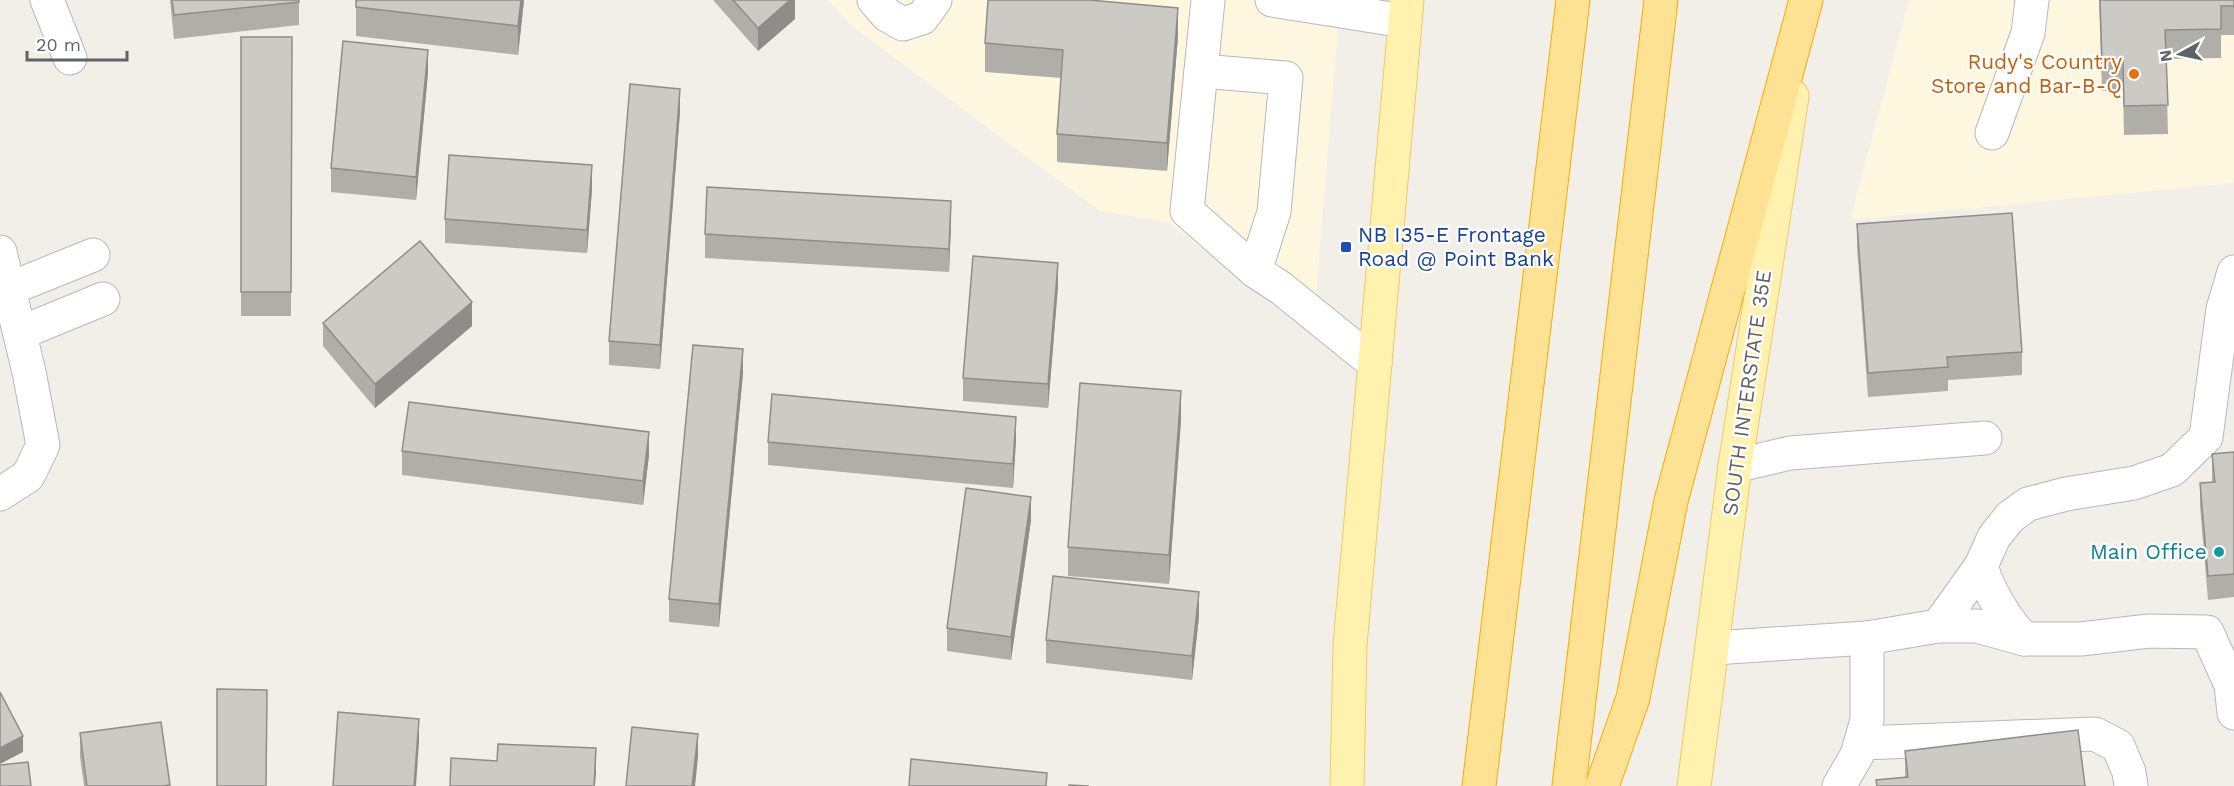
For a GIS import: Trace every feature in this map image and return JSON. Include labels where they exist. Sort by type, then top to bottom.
[{"type":"highway","points":[[1479,786],[1573,0]]},
{"type":"highway","points":[[1569,786],[1661,0]]},
{"type":"highway","points":[[1602,786],[1633,698],[1671,501],[1806,0]]},
{"type":"main road","name":"SOUTH INTERSTATE 35E","points":[[1694,786],[1735,466],[1806,0]]},
{"type":"main road","points":[[1347,786],[1350,645],[1406,10]]},
{"type":"lane","points":[[47,0],[70,58],[72,0]]},
{"type":"lane","points":[[874,0],[886,15],[903,24],[922,18],[935,0]]},
{"type":"lane","points":[[1208,0],[1187,211],[1255,271],[1281,288],[1375,364]]},
{"type":"lane","points":[[1272,0],[1406,10]]},
{"type":"lane","points":[[1992,133],[2028,33],[2032,0]]},
{"type":"lane","points":[[1201,71],[1286,78],[1274,212],[1255,271]]},
{"type":"lane","points":[[0,252],[20,333],[43,445],[28,476],[0,494]]},
{"type":"lane","points":[[9,289],[93,255]]},
{"type":"lane","points":[[1938,626],[1981,566],[1994,537],[2010,517],[2028,504],[2066,494],[2134,483],[2172,470],[2206,438],[2223,309],[2234,272]]},
{"type":"lane","points":[[20,333],[104,299]]},
{"type":"lane","points":[[1735,466],[1790,453],[1985,438]]},
{"type":"lane","points":[[1981,566],[1987,586],[2003,613],[2024,639]]},
{"type":"lane","points":[[1713,648],[1867,638],[1938,626],[1977,626],[2024,639],[2081,639],[2149,631],[2207,632],[2231,684],[2234,713]]},
{"type":"lane","points":[[1839,786],[1862,743],[1867,720],[1867,638]]},
{"type":"lane","points":[[1862,743],[2095,734],[2118,746],[2129,772],[2131,786]]},
{"type":"shaded area","points":[[828,0],[1340,0],[1313,332],[1167,222],[1100,211],[849,24]]},
{"type":"shaded area","points":[[1909,0],[2234,0],[2234,183],[1850,220]]},
{"type":"building","points":[[172,0],[299,0],[299,2],[174,15]]},
{"type":"building","points":[[356,0],[521,0],[518,26],[356,7]]},
{"type":"building","points":[[733,0],[790,0],[758,28]]},
{"type":"building","points":[[988,0],[1089,0],[1178,8],[1167,143],[1057,134],[1063,50],[985,43]]},
{"type":"building","name":"Rudy's Country Store and Bar-B-Q","points":[[2100,0],[2234,0],[2234,6],[2221,6],[2221,29],[2165,30],[2168,105],[2124,106],[2123,61],[2102,62]]},
{"type":"building","points":[[241,37],[292,37],[291,292],[241,292]]},
{"type":"building","points":[[343,41],[428,50],[416,177],[331,168]]},
{"type":"building","points":[[630,84],[680,89],[660,345],[609,341]]},
{"type":"building","points":[[449,155],[592,165],[587,230],[445,219]]},
{"type":"building","points":[[707,187],[951,201],[949,249],[705,234]]},
{"type":"building","points":[[2012,213],[2022,352],[1947,357],[1948,367],[1868,373],[1857,224]]},
{"type":"building","points":[[420,241],[472,302],[375,384],[323,323]]},
{"type":"building","points":[[973,256],[1058,263],[1048,384],[963,378]]},
{"type":"building","points":[[693,345],[743,349],[719,604],[669,599]]},
{"type":"building","points":[[1080,383],[1181,391],[1169,555],[1068,547]]},
{"type":"building","points":[[772,394],[1016,417],[1013,464],[768,442]]},
{"type":"building","points":[[409,402],[649,432],[643,481],[402,451]]},
{"type":"building","name":"Main Office","points":[[2234,452],[2234,574],[2208,576],[2200,483],[2215,482],[2212,454]]},
{"type":"building","points":[[966,488],[1031,497],[1011,637],[947,628]]},
{"type":"building","points":[[1053,576],[1199,592],[1192,656],[1046,640]]},
{"type":"building","points":[[217,689],[267,690],[266,786],[217,786]]},
{"type":"building","points":[[0,692],[23,736],[0,748]]},
{"type":"building","points":[[338,712],[419,719],[414,786],[333,786]]},
{"type":"building","points":[[161,722],[170,785],[87,786],[80,733]]},
{"type":"building","points":[[632,727],[698,734],[692,786],[626,786]]},
{"type":"building","points":[[2078,730],[2085,786],[1877,786],[1876,780],[1908,777],[1905,751]]},
{"type":"building","points":[[498,744],[596,748],[594,786],[450,786],[451,758],[497,761]]},
{"type":"building","points":[[911,759],[1047,773],[1046,786],[909,786]]},
{"type":"building","points":[[28,762],[31,786],[0,786],[0,765]]},
{"type":"place","name":"Rudy's Country Store and Bar-B-Q","points":[[2134,74]]},
{"type":"place","name":"NB I35-E Frontage Road @ Point Bank","points":[[1346,247]]},
{"type":"place","name":"Main Office","points":[[2219,552]]}]
